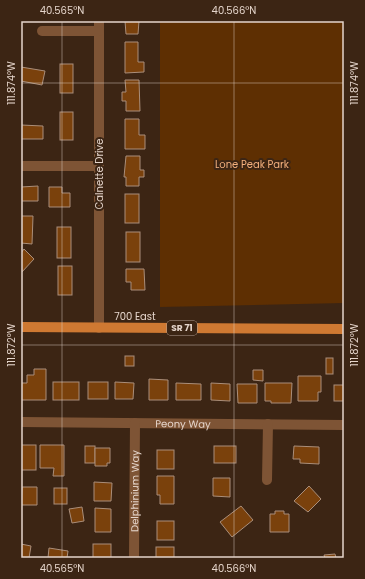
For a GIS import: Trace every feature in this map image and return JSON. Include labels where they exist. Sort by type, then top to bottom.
[{"type":"main road","name":"700 East","points":[[21,327],[344,329]]},
{"type":"street","points":[[42,31],[99,26]]},
{"type":"street","name":"Calnette Drive","points":[[99,26],[99,328]]},
{"type":"street","points":[[21,166],[99,166]]},
{"type":"street","name":"Peony Way","points":[[21,422],[344,425]]},
{"type":"street","name":"Delphinium Way","points":[[134,558],[135,423]]},
{"type":"street","points":[[267,480],[268,424]]},
{"type":"green space","name":"Lone Peak Park","points":[[160,21],[344,21],[344,303],[160,307]]},
{"type":"building","points":[[125,21],[139,21],[138,34],[126,34]]},
{"type":"building","points":[[125,42],[138,42],[138,62],[144,62],[144,72],[125,73]]},
{"type":"building","points":[[60,64],[73,64],[73,93],[60,93]]},
{"type":"building","points":[[21,67],[45,71],[42,85],[21,81]]},
{"type":"building","points":[[125,80],[139,80],[140,111],[126,111],[126,101],[122,101],[122,92],[126,92]]},
{"type":"building","points":[[60,112],[73,112],[73,140],[60,140]]},
{"type":"building","points":[[125,119],[139,119],[139,135],[145,135],[145,149],[125,149]]},
{"type":"building","points":[[21,125],[43,126],[43,139],[21,139]]},
{"type":"building","points":[[126,156],[140,156],[140,170],[144,170],[144,177],[139,177],[139,186],[126,186],[126,177],[124,177]]},
{"type":"building","points":[[38,186],[38,201],[21,201],[21,187]]},
{"type":"building","points":[[49,187],[62,187],[62,193],[70,193],[70,207],[49,207]]},
{"type":"building","points":[[125,194],[139,194],[139,223],[125,223]]},
{"type":"building","points":[[21,216],[33,216],[32,244],[21,243]]},
{"type":"building","points":[[57,227],[71,227],[71,258],[57,258]]},
{"type":"building","points":[[126,232],[140,232],[140,262],[126,262]]},
{"type":"building","points":[[24,249],[34,259],[21,273],[21,253]]},
{"type":"building","points":[[58,266],[72,266],[72,295],[58,295]]},
{"type":"building","points":[[126,269],[144,269],[145,290],[131,290],[131,282],[126,282]]},
{"type":"building","points":[[125,356],[134,356],[134,366],[125,366]]},
{"type":"building","points":[[326,358],[333,358],[333,374],[326,374]]},
{"type":"building","points":[[34,369],[46,369],[46,400],[21,400],[21,383],[27,383],[27,375],[34,375]]},
{"type":"building","points":[[253,370],[263,370],[263,381],[253,380]]},
{"type":"building","points":[[298,376],[321,376],[321,392],[318,392],[318,401],[298,401]]},
{"type":"building","points":[[149,379],[168,380],[168,400],[149,400]]},
{"type":"building","points":[[53,382],[79,382],[79,400],[53,400]]},
{"type":"building","points":[[88,382],[108,382],[108,399],[88,399]]},
{"type":"building","points":[[115,382],[134,383],[133,399],[115,399]]},
{"type":"building","points":[[176,383],[201,384],[201,400],[176,400]]},
{"type":"building","points":[[211,383],[230,384],[230,401],[211,400]]},
{"type":"building","points":[[265,383],[292,383],[291,403],[271,403],[271,401],[265,401]]},
{"type":"building","points":[[237,384],[257,384],[257,403],[238,403]]},
{"type":"building","points":[[334,385],[344,385],[344,401],[334,401]]},
{"type":"building","points":[[21,445],[36,445],[36,470],[21,470]]},
{"type":"building","points":[[40,445],[64,445],[64,476],[53,476],[54,468],[40,468]]},
{"type":"building","points":[[85,446],[95,446],[95,463],[85,463]]},
{"type":"building","points":[[214,446],[236,446],[236,463],[214,463]]},
{"type":"building","points":[[294,446],[319,447],[319,464],[300,463],[300,459],[293,459]]},
{"type":"building","points":[[95,448],[110,448],[110,463],[107,463],[107,466],[95,466]]},
{"type":"building","points":[[157,450],[174,450],[174,469],[157,469]]},
{"type":"building","points":[[157,476],[174,476],[174,504],[160,504],[160,495],[157,495]]},
{"type":"building","points":[[213,478],[230,478],[230,497],[213,496]]},
{"type":"building","points":[[94,482],[112,483],[111,501],[94,501]]},
{"type":"building","points":[[309,486],[321,499],[308,512],[294,501]]},
{"type":"building","points":[[22,487],[37,487],[37,505],[21,505]]},
{"type":"building","points":[[54,488],[67,488],[67,504],[54,504]]},
{"type":"building","points":[[241,506],[253,520],[232,537],[220,522]]},
{"type":"building","points":[[82,507],[84,521],[72,523],[69,509]]},
{"type":"building","points":[[95,508],[111,509],[111,532],[95,532]]},
{"type":"building","points":[[275,511],[284,511],[284,514],[289,514],[289,532],[270,532],[270,514],[275,514]]},
{"type":"building","points":[[157,521],[174,521],[174,540],[157,540]]},
{"type":"building","points":[[21,544],[31,546],[29,558],[21,558]]},
{"type":"building","points":[[93,544],[111,544],[111,558],[93,558]]},
{"type":"building","points":[[156,547],[174,547],[174,558],[156,558]]},
{"type":"building","points":[[49,548],[68,551],[67,558],[48,558]]},
{"type":"building","points":[[335,554],[336,558],[325,558],[324,555]]}]
